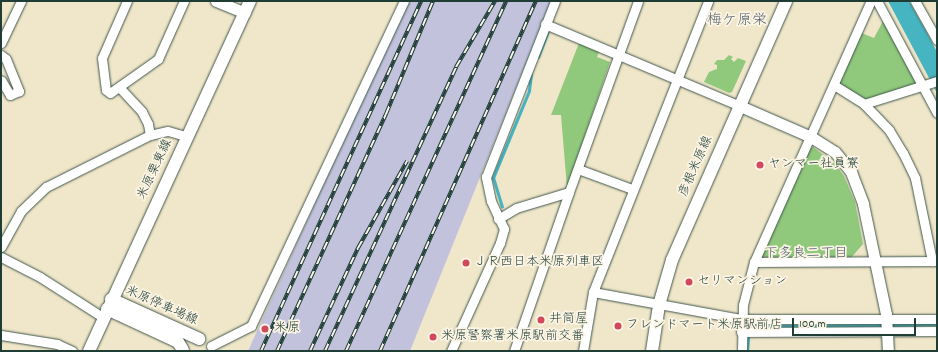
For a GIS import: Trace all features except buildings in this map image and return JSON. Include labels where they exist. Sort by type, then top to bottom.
[{"type":"main road","name":"米原栗東線","points":[[89,351],[186,136],[250,1]]},
{"type":"main road","name":"彦根米原線","points":[[652,351],[659,305],[672,260],[786,1]]},
{"type":"main road","name":"米原停車場線","points":[[108,309],[199,339]]},
{"type":"main road","name":"米原停車場線","points":[[108,309],[178,342],[183,350]]},
{"type":"street","points":[[1,43],[21,1]]},
{"type":"street","points":[[127,1],[102,58],[106,90],[110,93],[158,59],[184,1]]},
{"type":"street","points":[[216,1],[245,13]]},
{"type":"street","points":[[211,346],[251,326],[404,1]]},
{"type":"street","points":[[451,351],[500,243],[504,229],[498,219],[486,177],[555,1]]},
{"type":"street","points":[[514,351],[569,192],[638,1]]},
{"type":"street","points":[[583,351],[594,292],[632,189],[678,79],[708,1]]},
{"type":"street","points":[[742,351],[741,319],[754,262],[871,1]]},
{"type":"street","points":[[877,1],[929,83],[937,113]]},
{"type":"street","points":[[916,1],[937,40]]},
{"type":"street","points":[[545,24],[678,79],[811,137],[835,152],[850,172],[859,188],[887,325],[888,351]]},
{"type":"street","points":[[1,55],[6,59],[19,91],[10,95],[1,80]]},
{"type":"street","points":[[864,104],[929,83]]},
{"type":"street","points":[[754,262],[934,261],[915,178],[909,164],[889,130],[864,104],[834,85]]},
{"type":"street","points":[[118,87],[142,112],[148,124],[150,135]]},
{"type":"street","points":[[1,247],[4,235],[21,211],[46,188],[150,135],[168,131],[186,136]]},
{"type":"street","points":[[578,169],[632,189]]},
{"type":"street","points":[[498,219],[516,208],[569,192]]},
{"type":"street","points":[[1,257],[108,309]]},
{"type":"street","points":[[594,292],[741,319],[887,325],[937,331]]},
{"type":"street","points":[[741,332],[887,325],[937,319]]},
{"type":"street","points":[[1,335],[72,351]]},
{"type":"shaded area","points":[[407,1],[551,1],[410,351],[248,351]]},
{"type":"green space","points":[[883,21],[916,83],[866,100],[839,85],[838,81],[859,32],[874,38]]},
{"type":"green space","points":[[579,43],[599,52],[597,57],[610,62],[567,188],[561,115],[551,115]]},
{"type":"green space","points":[[729,55],[733,57],[731,59],[734,62],[738,58],[746,61],[732,92],[729,93],[704,82],[709,72],[717,69],[717,65],[714,64],[717,60],[724,60]]},
{"type":"green space","points":[[813,147],[835,164],[844,176],[855,202],[863,244],[850,259],[763,257],[761,255],[810,148]]},
{"type":"water","points":[[888,1],[909,1],[926,31],[937,52],[937,93]]},
{"type":"waterway","points":[[538,57],[547,33]]},
{"type":"waterway","points":[[502,207],[493,178],[529,91],[531,75]]},
{"type":"waterway","points":[[890,325],[937,324]]},
{"type":"waterway","points":[[747,351],[749,326],[883,325]]},
{"type":"railway","points":[[261,351],[421,1]]},
{"type":"railway","points":[[277,351],[386,114],[433,1]]},
{"type":"railway","points":[[325,351],[456,67],[495,1]]},
{"type":"railway","points":[[346,351],[506,1]]},
{"type":"railway","points":[[380,351],[536,1]]},
{"type":"railway","points":[[310,351],[358,248],[407,161]]},
{"type":"place","name":"ヤンマー社員寮","points":[[760,165]]},
{"type":"place","name":"ＪＲ西日本米原列車区","points":[[466,263]]},
{"type":"place","name":"セリマンション","points":[[689,282]]},
{"type":"place","name":"井筒屋","points":[[541,320]]},
{"type":"place","name":"フレンドマート米原駅前店","points":[[618,326]]},
{"type":"place","name":"米原","points":[[265,329]]},
{"type":"place","name":"米原警察署米原駅前交番","points":[[433,337]]},
{"type":"district","name":"梅ケ原栄","points":[[737,22]]},
{"type":"district","name":"下多良二丁目","points":[[806,254]]}]
